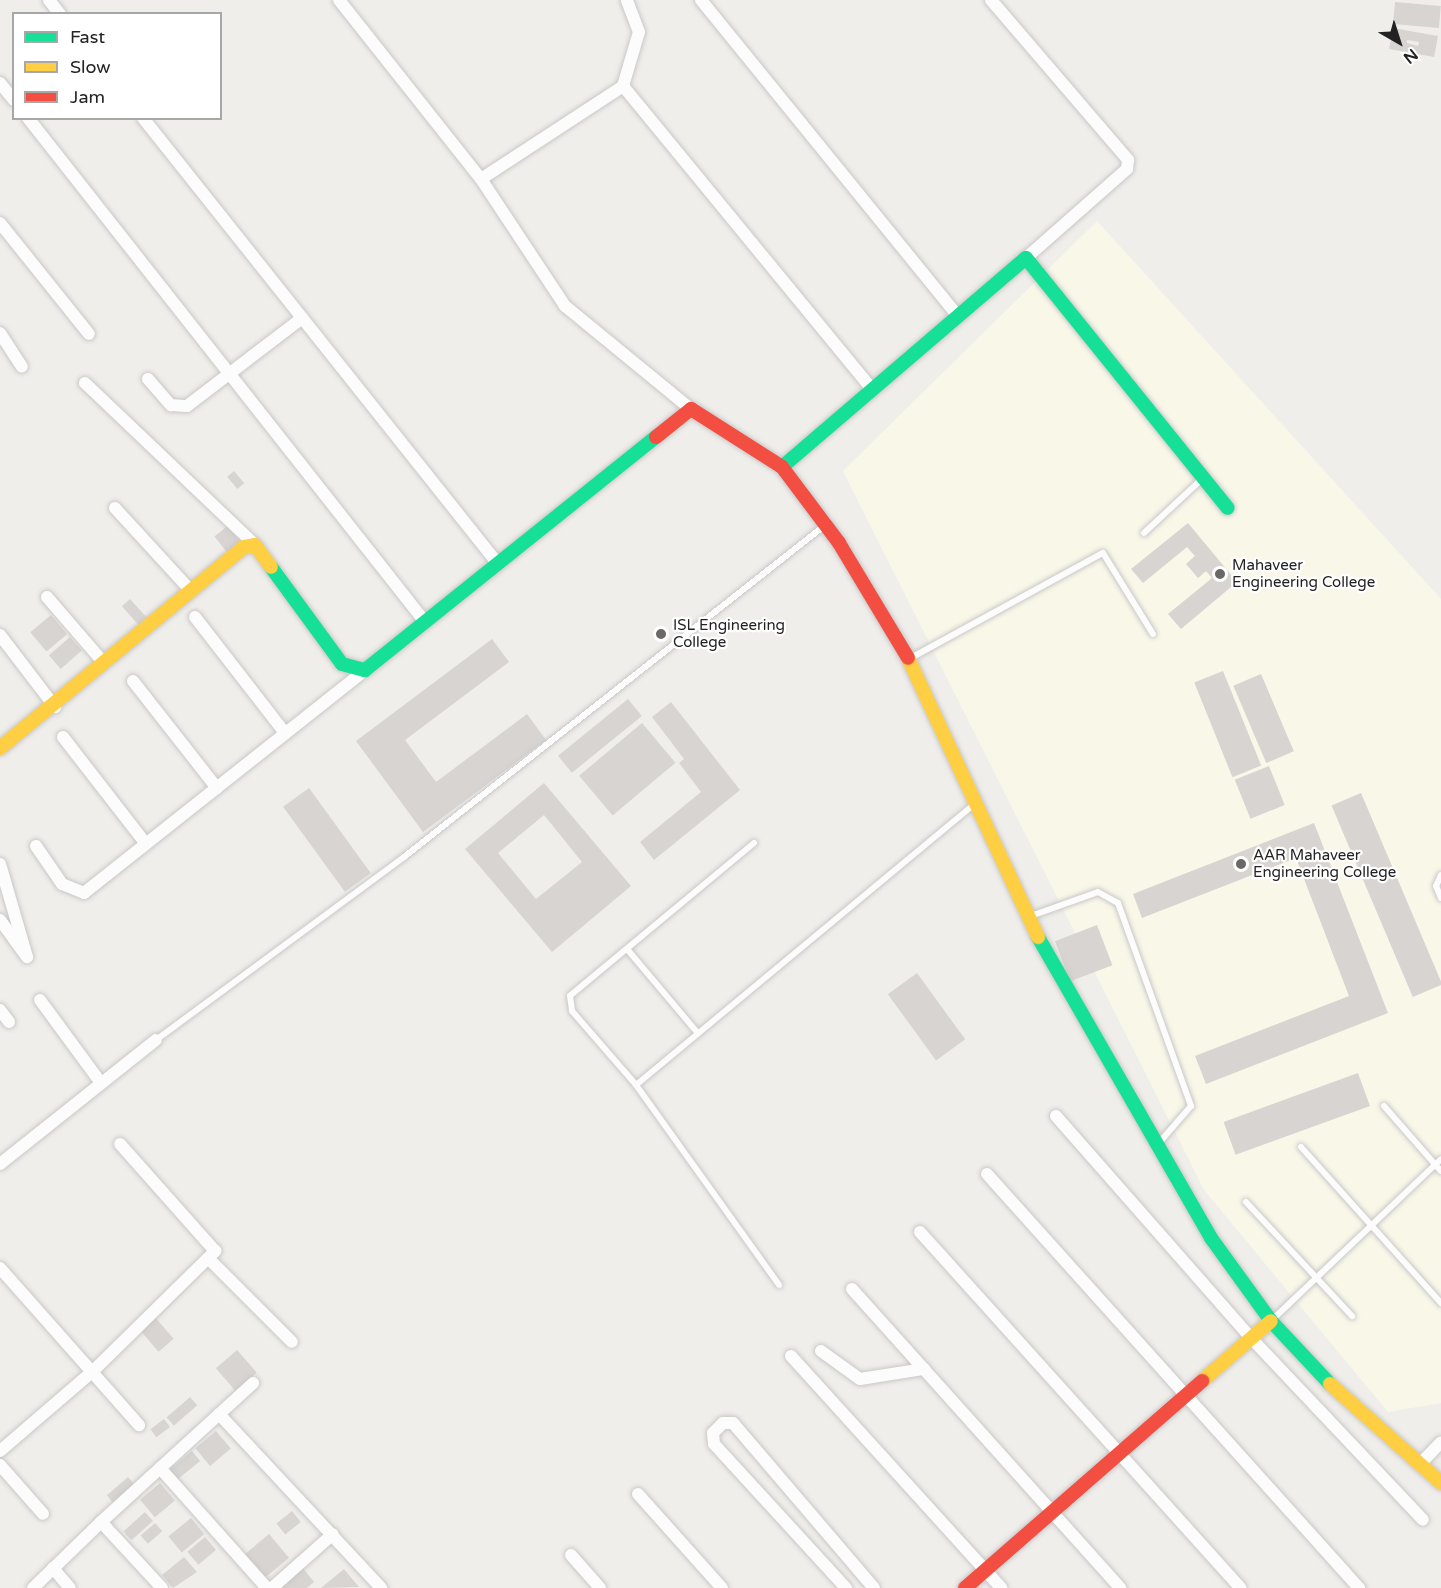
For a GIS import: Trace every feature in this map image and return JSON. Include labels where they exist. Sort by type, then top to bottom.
[{"type":"street","points":[[49,0],[58,12]]},
{"type":"street","points":[[339,0],[481,179],[565,306],[691,409],[782,467],[826,524],[908,659],[1027,917],[1211,1238],[1270,1321],[1360,1416],[1441,1483]]},
{"type":"street","points":[[481,179],[622,86],[639,32],[627,0]]},
{"type":"street","points":[[700,0],[956,314]]},
{"type":"street","points":[[782,467],[956,314],[1026,258],[1127,169],[1128,160],[992,0]]},
{"type":"street","points":[[1,85],[12,98]]},
{"type":"street","points":[[622,86],[871,388]]},
{"type":"street","points":[[30,120],[425,622]]},
{"type":"street","points":[[145,120],[498,564]]},
{"type":"street","points":[[0,223],[89,334]]},
{"type":"street","points":[[1026,258],[1228,508]]},
{"type":"street","points":[[148,379],[178,409],[302,318]]},
{"type":"street","points":[[0,333],[22,367]]},
{"type":"street","points":[[85,383],[255,545],[342,664],[365,670]]},
{"type":"street","points":[[36,846],[62,884],[84,893],[691,409]]},
{"type":"street","points":[[115,508],[190,591]]},
{"type":"street","points":[[0,748],[55,707],[237,552],[255,545]]},
{"type":"street","points":[[47,597],[104,663]]},
{"type":"street","points":[[195,617],[285,733]]},
{"type":"street","points":[[0,635],[55,707]]},
{"type":"street","points":[[133,681],[217,788]]},
{"type":"street","points":[[63,737],[146,844]]},
{"type":"street","points":[[0,864],[27,957],[0,920]]},
{"type":"street","points":[[40,1000],[101,1083]]},
{"type":"street","points":[[0,1011],[9,1022]]},
{"type":"street","points":[[0,1164],[156,1040]]},
{"type":"street","points":[[1056,1116],[1251,1338],[1424,1520]]},
{"type":"street","points":[[0,1451],[92,1372],[209,1258],[214,1245],[120,1143]]},
{"type":"street","points":[[987,1174],[1359,1588]]},
{"type":"street","points":[[920,1232],[1241,1588]]},
{"type":"street","points":[[209,1258],[292,1342]]},
{"type":"street","points":[[0,1268],[139,1425]]},
{"type":"street","points":[[852,1289],[1120,1588]]},
{"type":"street","points":[[966,1588],[1270,1321]]},
{"type":"street","points":[[820,1351],[860,1379],[924,1369]]},
{"type":"street","points":[[791,1356],[1001,1588]]},
{"type":"street","points":[[33,1588],[101,1522],[253,1383]]},
{"type":"street","points":[[219,1414],[381,1588]]},
{"type":"street","points":[[846,1588],[714,1444],[713,1433],[723,1423],[733,1423],[874,1588]]},
{"type":"street","points":[[1420,1464],[1441,1442]]},
{"type":"street","points":[[0,1465],[43,1514]]},
{"type":"street","points":[[160,1468],[267,1588]]},
{"type":"street","points":[[638,1494],[722,1588]]},
{"type":"street","points":[[101,1522],[162,1588]]},
{"type":"street","points":[[272,1588],[333,1534]]},
{"type":"street","points":[[571,1555],[600,1588]]},
{"type":"street","points":[[53,1568],[70,1588]]},
{"type":"lane","points":[[1144,533],[1203,478]]},
{"type":"lane","points":[[156,1040],[405,857],[826,524]]},
{"type":"lane","points":[[908,659],[1103,553],[1153,634]]},
{"type":"lane","points":[[636,1085],[974,804]]},
{"type":"lane","points":[[754,843],[574,990],[569,1004],[636,1085],[779,1285]]},
{"type":"lane","points":[[1441,875],[1437,886],[1441,898]]},
{"type":"lane","points":[[1027,917],[1098,892],[1118,903],[1191,1106],[1157,1145]]},
{"type":"lane","points":[[627,949],[697,1032]]},
{"type":"lane","points":[[1384,1106],[1441,1171]]},
{"type":"lane","points":[[1301,1147],[1441,1302]]},
{"type":"lane","points":[[1270,1321],[1369,1223],[1441,1159]]},
{"type":"lane","points":[[1246,1202],[1352,1316]]},
{"type":"shaded area","name":"AAR Mahaveer Engineering College","points":[[1097,221],[1441,599],[1441,1403],[1388,1412],[1204,1190],[843,471]]},
{"type":"building","points":[[1395,2],[1441,6],[1439,28],[1393,24]]},
{"type":"building","points":[[1393,28],[1438,36],[1434,57],[1389,49]],"holes":[[[1407,40],[1419,42],[1418,46],[1407,43]]]},
{"type":"building","points":[[234,471],[244,483],[237,489],[227,477]]},
{"type":"building","name":"Mahaveer Engineering College","points":[[1188,523],[1237,582],[1181,629],[1168,614],[1212,578],[1206,571],[1198,578],[1186,564],[1195,556],[1187,547],[1143,583],[1131,569]]},
{"type":"building","points":[[230,524],[243,540],[228,553],[214,537]]},
{"type":"building","points":[[130,599],[148,619],[140,626],[122,606]]},
{"type":"building","points":[[51,615],[67,634],[46,652],[30,632]]},
{"type":"building","points":[[70,637],[82,651],[61,669],[49,655]]},
{"type":"building","points":[[492,639],[509,662],[405,740],[436,782],[527,714],[546,740],[423,832],[356,741]]},
{"type":"building","points":[[1223,671],[1261,766],[1232,777],[1194,683]]},
{"type":"building","points":[[1261,674],[1294,751],[1266,763],[1233,686]]},
{"type":"building","points":[[628,699],[642,716],[572,773],[558,756]]},
{"type":"building","points":[[671,702],[740,790],[654,860],[640,842],[701,792],[679,763],[684,759],[652,717]]},
{"type":"building","points":[[642,723],[675,763],[613,816],[579,776]]},
{"type":"building","points":[[1269,766],[1285,805],[1250,819],[1235,780]]},
{"type":"building","points":[[544,783],[631,886],[552,952],[465,849]],"holes":[[[544,815],[582,862],[536,899],[498,853]]]},
{"type":"building","points":[[309,788],[371,873],[345,892],[283,807]]},
{"type":"building","points":[[1361,793],[1441,981],[1441,985],[1413,997],[1332,806]]},
{"type":"building","points":[[1314,823],[1388,1013],[1206,1084],[1195,1056],[1349,996],[1296,858],[1142,918],[1133,894]]},
{"type":"building","points":[[1097,925],[1112,965],[1070,981],[1055,941]]},
{"type":"building","points":[[917,973],[965,1039],[936,1060],[888,994]]},
{"type":"building","points":[[1358,1073],[1370,1106],[1236,1155],[1224,1122]]},
{"type":"building","points":[[154,1316],[174,1339],[159,1352],[139,1329]]},
{"type":"building","points":[[237,1350],[257,1373],[236,1391],[216,1368]]},
{"type":"building","points":[[190,1397],[197,1405],[174,1426],[167,1417]]},
{"type":"building","points":[[164,1419],[170,1427],[156,1437],[150,1429]]},
{"type":"building","points":[[216,1431],[231,1449],[210,1466],[195,1448]]},
{"type":"building","points":[[192,1451],[200,1461],[176,1481],[168,1471]]},
{"type":"building","points":[[128,1477],[134,1484],[113,1502],[107,1495]]},
{"type":"building","points":[[160,1483],[175,1501],[155,1517],[140,1500]]},
{"type":"building","points":[[292,1511],[301,1522],[285,1534],[276,1524]]},
{"type":"building","points":[[145,1512],[153,1521],[131,1540],[123,1531]]},
{"type":"building","points":[[191,1518],[204,1534],[182,1553],[168,1536]]},
{"type":"building","points":[[155,1523],[162,1531],[148,1544],[141,1535]]},
{"type":"building","points":[[269,1534],[289,1558],[264,1578],[244,1555]]},
{"type":"building","points":[[205,1537],[216,1550],[198,1565],[187,1552]]},
{"type":"building","points":[[184,1557],[197,1572],[173,1588],[162,1575]]},
{"type":"building","points":[[303,1568],[314,1582],[307,1588],[279,1588]]},
{"type":"building","points":[[344,1569],[359,1587],[321,1588]]},
{"type":"traffic: fast","points":[[782,467],[1026,258],[1228,508]]},
{"type":"traffic: fast","points":[[271,567],[342,664],[365,670],[656,437]]},
{"type":"traffic: fast","points":[[1038,937],[1211,1238],[1271,1321],[1330,1384]]},
{"type":"traffic: slow","points":[[0,748],[244,547],[255,545],[271,567]]},
{"type":"traffic: slow","points":[[908,658],[1038,937]]},
{"type":"traffic: slow","points":[[1202,1381],[1271,1321]]},
{"type":"traffic: slow","points":[[1330,1384],[1441,1483]]},
{"type":"traffic: jam","points":[[656,437],[691,409],[782,467],[839,543],[908,658]]},
{"type":"traffic: jam","points":[[965,1588],[1202,1381]]},
{"type":"place","name":"Mahaveer Engineering College","points":[[1220,574]]},
{"type":"place","name":"ISL Engineering College","points":[[661,634]]},
{"type":"place","name":"AAR Mahaveer Engineering College","points":[[1241,864]]}]
